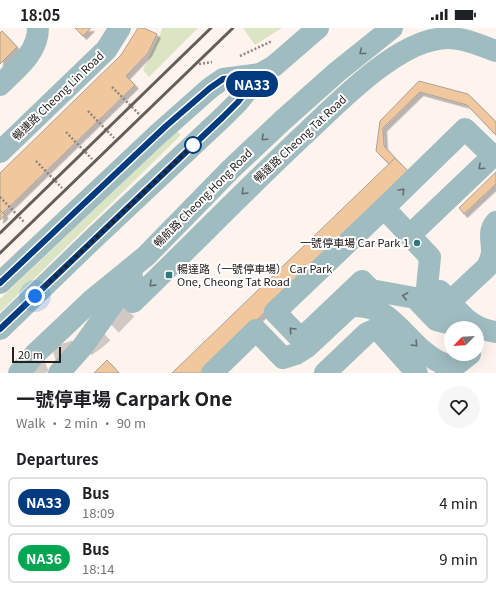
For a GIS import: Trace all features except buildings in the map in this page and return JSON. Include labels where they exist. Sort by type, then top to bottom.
[{"type":"street","points":[[0,86],[30,53],[36,42],[38,28]]},
{"type":"street","points":[[0,329],[228,112],[238,102],[260,74],[279,62],[318,28]]},
{"type":"street","name":"暢航路 Cheong Hong Road","points":[[19,373],[35,354],[70,320],[146,256],[225,175],[283,120],[337,72],[392,28]]},
{"type":"street","name":"暢連路 Cheong Lin Road","points":[[0,152],[106,50],[116,31]]},
{"type":"street","name":"暢達路 Cheong Tat Road","points":[[133,302],[277,160],[368,76],[397,56],[423,42],[437,39],[453,38],[473,42],[496,51]]},
{"type":"street","points":[[0,283],[162,130],[210,88],[223,79],[260,74]]},
{"type":"street","points":[[410,235],[493,156],[465,129],[275,312],[300,339],[362,280],[371,290],[415,298],[436,320],[450,315],[496,278]]},
{"type":"street","points":[[384,208],[430,257],[426,298],[450,315],[485,331],[496,333]]},
{"type":"street","points":[[450,315],[491,259],[492,250],[490,234],[496,222]]},
{"type":"street","points":[[59,373],[83,346],[146,256]]},
{"type":"street","points":[[212,373],[256,330],[283,358],[296,354],[307,347],[351,306],[361,305],[383,313],[431,358],[442,364],[457,365]]},
{"type":"street","points":[[326,373],[367,333],[374,330],[381,333],[417,373]]},
{"type":"street","points":[[484,342],[496,333]]},
{"type":"path","points":[[237,58],[273,40]]},
{"type":"path","points":[[199,64],[218,62]]},
{"type":"path","points":[[112,87],[139,114]]},
{"type":"path","points":[[88,111],[114,138]]},
{"type":"path","points":[[66,132],[92,160]]},
{"type":"path","points":[[36,161],[62,188]]},
{"type":"path","points":[[0,197],[25,223]]},
{"type":"green space","points":[[162,28],[198,28],[149,77],[143,70]]},
{"type":"green space","points":[[243,28],[282,28],[255,45]]},
{"type":"green space","points":[[177,131],[181,135],[0,312],[0,299]]},
{"type":"tunnel","points":[[26,373],[39,364],[82,348],[96,338],[133,302]]},
{"type":"railway","points":[[0,233],[211,28]]},
{"type":"railway","points":[[0,253],[233,28]]},
{"type":"bus line","name":"NA33","points":[[0,283],[166,126],[210,88],[223,79],[260,74],[238,102],[223,117],[0,329]]},
{"type":"place","name":"一號停車場 Car Park 1","points":[[417,243]]},
{"type":"place","name":"暢達路（一號停車場） Car Park One, Cheong Tat Road","points":[[169,275]]},
{"type":"route","points":[[35,296],[193,145]]}]
